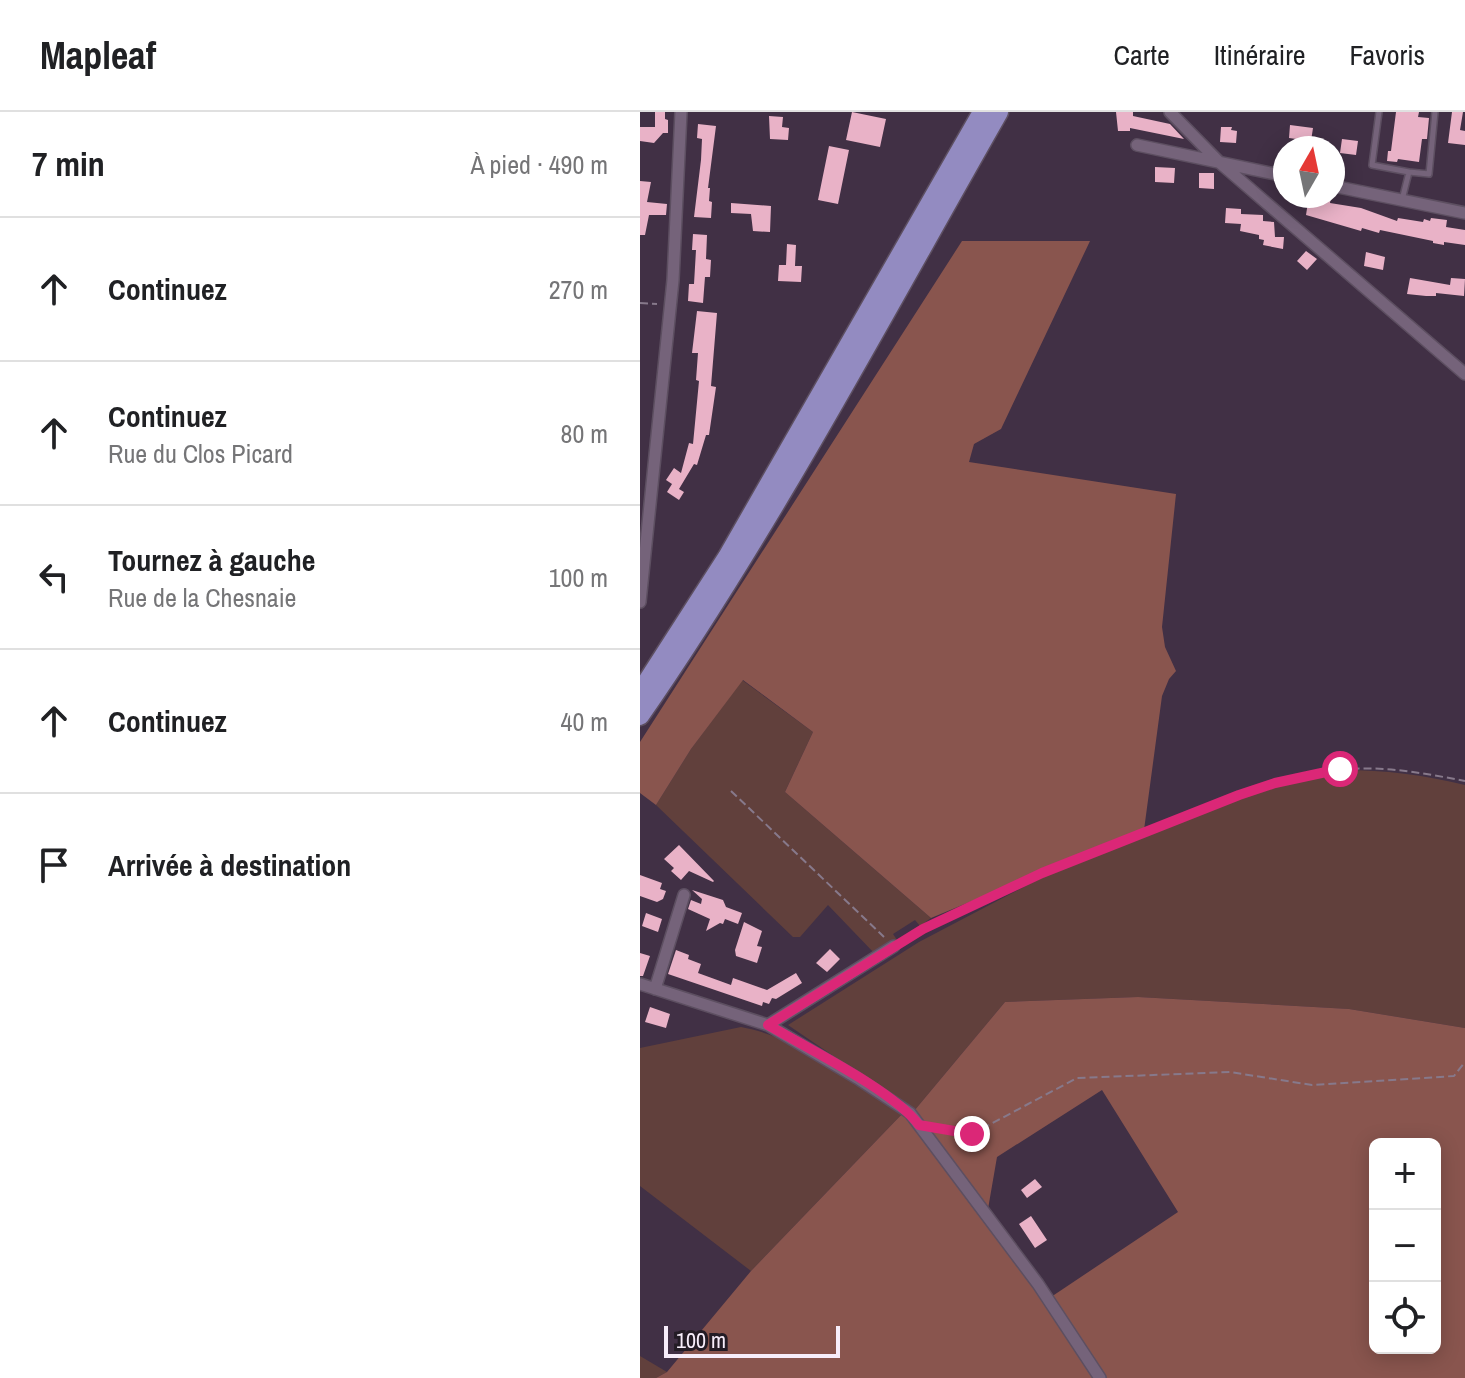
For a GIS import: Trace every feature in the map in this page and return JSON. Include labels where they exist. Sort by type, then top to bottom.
[{"type":"main road","points":[[640,692],[741,533],[982,112]]},
{"type":"main road","points":[[640,716],[746,554],[999,112]]},
{"type":"main road","points":[[640,683],[662,658]]},
{"type":"street","points":[[640,602],[670,306],[681,112]]},
{"type":"street","points":[[1170,112],[1219,162],[1465,374]]},
{"type":"street","points":[[1137,145],[1273,173]]},
{"type":"street","points":[[1345,188],[1465,213]]},
{"type":"street","points":[[655,989],[684,895]]},
{"type":"street","points":[[768,1025],[894,946]]},
{"type":"street","points":[[640,984],[768,1025],[910,1113],[1038,1284],[1100,1378]]},
{"type":"lane","points":[[1379,112],[1372,165],[1429,174],[1435,112]]},
{"type":"lane","points":[[1402,200],[1409,172]]},
{"type":"path","points":[[640,303],[670,306]]},
{"type":"path","points":[[731,791],[894,946],[947,916],[1057,867],[1275,783],[1317,773],[1366,768],[1465,781]]},
{"type":"path","points":[[919,1125],[972,1134],[1077,1078],[1230,1072],[1312,1085],[1454,1076],[1465,1062]]},
{"type":"shaded area","points":[[962,241],[1090,241],[1001,429],[974,444],[969,462],[1176,494],[1162,627],[1165,647],[1176,671],[1162,696],[1144,830],[931,918],[785,792],[813,732],[743,680],[691,749],[656,805],[640,793],[640,742]]},
{"type":"shaded area","points":[[742,680],[813,732],[785,792],[931,918],[920,926],[915,920],[893,934],[897,940],[876,955],[828,905],[800,937],[793,937],[656,805],[691,749]]},
{"type":"shaded area","points":[[1342,770],[1404,774],[1465,785],[1465,1028],[1349,1009],[1138,997],[1005,1002],[914,1111],[788,1025],[919,942],[1043,877],[1239,797]]},
{"type":"shaded area","points":[[1138,997],[1349,1009],[1465,1028],[1465,1378],[656,1378],[667,1372],[751,1271],[903,1113],[914,1111],[1005,1002]],"holes":[[[1102,1090],[1178,1212],[1051,1297],[988,1209],[997,1157]]]},
{"type":"shaded area","points":[[741,1027],[805,1051],[903,1113],[751,1271],[640,1186],[640,1048]]},
{"type":"shaded area","points":[[640,1356],[667,1372],[656,1378],[640,1378]]},
{"type":"building","points":[[655,112],[665,112],[668,133],[663,133],[654,143],[640,141],[640,127],[655,127]]},
{"type":"building","points":[[852,112],[886,119],[880,147],[846,140]]},
{"type":"building","points":[[1116,112],[1133,112],[1133,116],[1170,124],[1184,139],[1130,128],[1130,131],[1118,131]]},
{"type":"building","points":[[1396,112],[1419,112],[1418,117],[1429,118],[1427,139],[1422,139],[1419,162],[1387,161]]},
{"type":"building","points":[[1452,112],[1463,112],[1460,130],[1465,131],[1465,145],[1448,143]]},
{"type":"building","points":[[769,116],[783,117],[782,127],[789,128],[788,140],[770,139]]},
{"type":"building","points":[[698,124],[716,126],[708,188],[709,201],[712,202],[711,218],[694,217],[702,139],[697,138]]},
{"type":"building","points":[[1290,125],[1313,128],[1312,136],[1289,136]]},
{"type":"building","points":[[1221,127],[1232,127],[1231,130],[1237,131],[1236,143],[1220,142]]},
{"type":"building","points":[[1345,139],[1358,141],[1356,155],[1345,154]]},
{"type":"building","points":[[829,146],[849,150],[838,204],[818,200]]},
{"type":"building","points":[[1155,167],[1175,168],[1174,183],[1155,182]]},
{"type":"building","points":[[1199,173],[1214,173],[1214,189],[1199,188]]},
{"type":"building","points":[[640,181],[651,182],[647,202],[667,204],[666,215],[649,215],[645,235],[640,235]]},
{"type":"building","points":[[731,203],[771,206],[770,232],[753,231],[751,214],[731,213]]},
{"type":"building","points":[[1345,205],[1397,221],[1398,218],[1423,222],[1431,218],[1447,220],[1446,227],[1465,230],[1465,245],[1444,242],[1444,245],[1380,230],[1379,233],[1362,228],[1361,231],[1306,215],[1307,208],[1345,208]]},
{"type":"building","points":[[1226,208],[1241,209],[1241,214],[1263,215],[1263,221],[1274,222],[1275,237],[1284,237],[1283,249],[1263,245],[1264,240],[1259,239],[1259,235],[1240,231],[1241,224],[1225,223]]},
{"type":"building","points":[[693,234],[707,235],[706,259],[711,260],[710,277],[705,277],[703,303],[688,301],[689,284],[694,284],[696,250],[692,250]]},
{"type":"building","points":[[787,244],[796,245],[795,266],[802,266],[801,282],[778,281],[779,265],[786,265]]},
{"type":"building","points":[[1306,251],[1317,259],[1307,270],[1297,261]]},
{"type":"building","points":[[1366,252],[1385,257],[1383,270],[1364,266]]},
{"type":"building","points":[[1410,278],[1450,285],[1451,278],[1465,279],[1464,296],[1407,294]]},
{"type":"building","points":[[697,311],[717,313],[711,386],[716,387],[709,435],[706,435],[697,465],[694,464],[679,489],[684,492],[679,500],[667,492],[672,484],[666,480],[674,468],[681,473],[689,443],[693,444],[699,381],[696,380],[698,353],[692,353]]},
{"type":"building","points":[[679,845],[713,882],[689,871],[681,880],[671,871],[674,868],[664,859]]},
{"type":"building","points":[[640,875],[662,883],[660,889],[666,891],[663,899],[657,902],[640,896]]},
{"type":"building","points":[[692,890],[723,900],[726,907],[742,913],[738,924],[725,919],[723,924],[706,931],[710,919],[688,909],[691,900],[701,904],[702,899]]},
{"type":"building","points":[[646,913],[662,919],[658,932],[642,926]]},
{"type":"building","points":[[744,922],[762,931],[757,946],[762,947],[757,963],[736,956]]},
{"type":"building","points":[[830,949],[840,959],[827,972],[816,963]]},
{"type":"building","points":[[676,950],[701,964],[698,973],[731,985],[733,978],[767,990],[796,973],[802,983],[776,999],[772,998],[769,1004],[763,1002],[762,1006],[668,974]]},
{"type":"building","points":[[640,953],[650,956],[643,976],[640,976]]},
{"type":"building","points":[[650,1007],[670,1014],[666,1028],[645,1022]]},
{"type":"building","points":[[1035,1179],[1042,1187],[1027,1198],[1021,1190]]},
{"type":"building","points":[[1031,1216],[1047,1240],[1035,1248],[1019,1224]]},
{"type":"route","points":[[972,1134],[919,1125],[910,1113],[768,1025],[923,929],[1042,873],[1239,795],[1275,783],[1340,769]]}]
